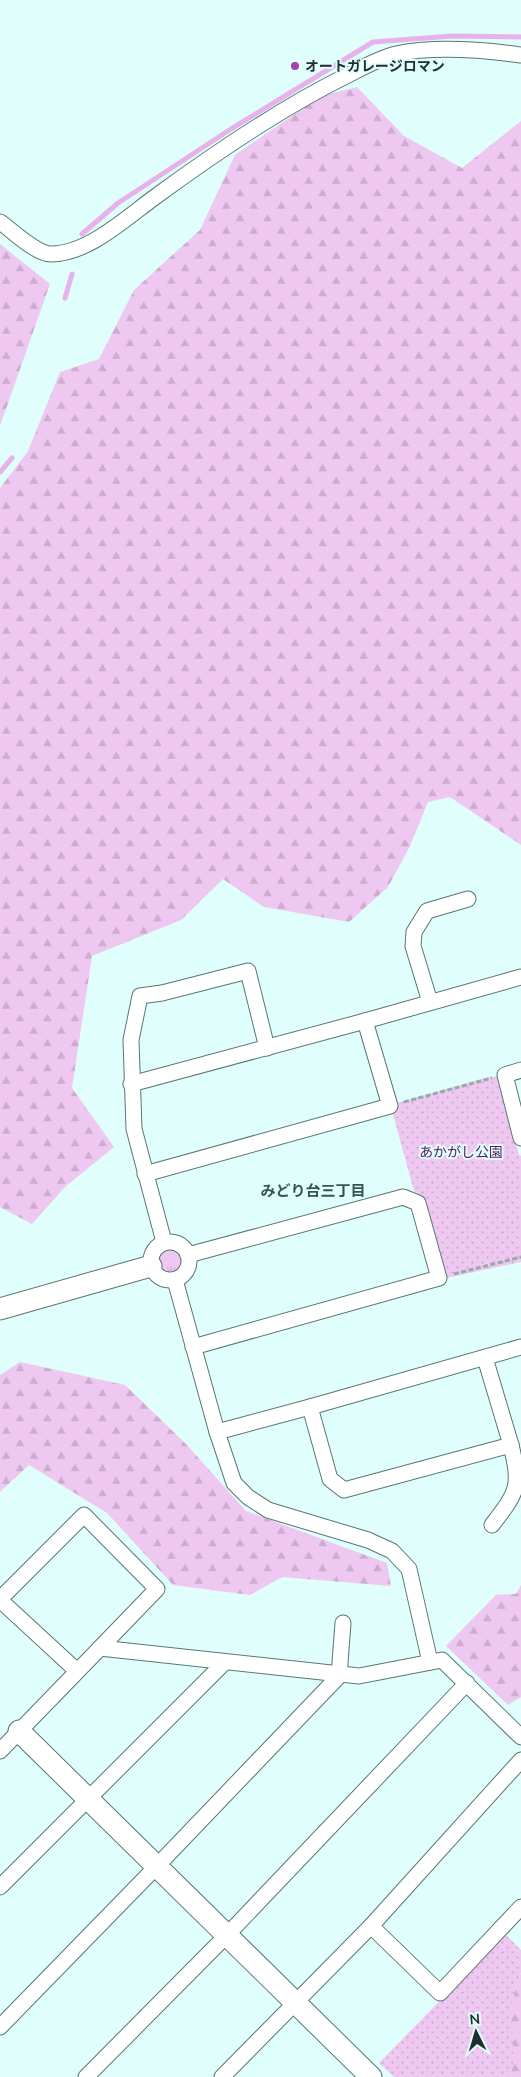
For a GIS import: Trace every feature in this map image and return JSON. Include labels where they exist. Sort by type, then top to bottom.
[{"type":"street","points":[[0,222],[34,248],[49,254],[74,252],[105,234],[191,171],[253,130],[322,88],[361,69],[395,54],[438,50],[493,51],[521,54]]},
{"type":"street","points":[[430,1002],[413,946],[414,932],[427,911],[468,899]]},
{"type":"street","points":[[164,1242],[134,1129],[130,1040],[140,996],[162,993],[248,971],[267,1048]]},
{"type":"street","points":[[131,1084],[366,1022],[521,977]]},
{"type":"street","points":[[145,1174],[390,1106],[366,1022]]},
{"type":"street","points":[[521,1070],[504,1075],[521,1138]]},
{"type":"street","points":[[188,1255],[404,1196],[418,1203],[438,1278],[193,1346]]},
{"type":"street","points":[[170,1241],[181,1245],[188,1255],[186,1272],[175,1280],[160,1278],[151,1266],[150,1260],[154,1249],[164,1242],[170,1241]]},
{"type":"street","points":[[0,1308],[151,1266]]},
{"type":"street","points":[[175,1280],[217,1432],[234,1483],[248,1497],[268,1510],[368,1540],[392,1551],[408,1568],[430,1662]]},
{"type":"street","points":[[217,1432],[521,1347]]},
{"type":"street","points":[[486,1358],[518,1471],[516,1490],[492,1525]]},
{"type":"street","points":[[310,1407],[330,1479],[344,1490],[511,1444]]},
{"type":"street","points":[[0,1751],[158,1589],[84,1515],[0,1599],[77,1671]]},
{"type":"street","points":[[0,2027],[339,1676],[343,1623]]},
{"type":"street","points":[[100,1648],[339,1676],[359,1676],[442,1660],[521,1736]]},
{"type":"street","points":[[0,1887],[225,1662]]},
{"type":"street","points":[[86,2077],[227,1935],[467,1683]]},
{"type":"street","points":[[19,1732],[371,2077]]},
{"type":"street","points":[[222,2077],[371,1926],[521,1760]]},
{"type":"street","points":[[371,1926],[440,1993],[521,1907]]},
{"type":"path","points":[[390,1106],[504,1075]]},
{"type":"path","points":[[438,1278],[521,1257]]},
{"type":"green space","points":[[357,87],[404,136],[462,168],[521,121],[521,845],[450,797],[428,802],[409,848],[388,887],[349,922],[264,907],[223,879],[181,920],[92,956],[72,1088],[114,1147],[65,1187],[32,1224],[0,1207],[0,488],[28,451],[60,372],[99,359],[134,290],[200,230],[235,155],[321,96]]},
{"type":"green space","points":[[0,244],[50,284],[0,426]]},
{"type":"green space","name":"あかがし公園","points":[[505,1075],[498,1080],[519,1155],[521,1156],[521,1262],[446,1278],[424,1197],[414,1191],[392,1111],[397,1103],[485,1078]]},
{"type":"green space","points":[[170,1250],[175,1251],[181,1257],[181,1267],[175,1273],[170,1274],[165,1273],[159,1267],[158,1262],[159,1257],[165,1251]]},
{"type":"green space","points":[[20,1362],[125,1385],[186,1444],[246,1511],[387,1563],[391,1586],[282,1577],[250,1595],[173,1585],[107,1513],[29,1465],[0,1492],[0,1375]]},
{"type":"green space","points":[[521,1585],[521,1697],[508,1705],[446,1646],[496,1595],[516,1594]]},
{"type":"green space","points":[[505,1934],[521,1950],[521,1973],[514,1993],[511,2011],[514,2058],[511,2077],[394,2077],[379,2063]]},
{"type":"green space","points":[[521,1973],[521,2077],[511,2077],[511,2011],[514,1992]]},
{"type":"waterway","points":[[82,234],[118,203],[231,129],[373,42],[452,36],[521,37]]},
{"type":"waterway","points":[[65,298],[72,274]]},
{"type":"waterway","points":[[0,472],[12,458]]},
{"type":"place","name":"オートガレージロマン","points":[[295,66]]},
{"type":"district","name":"みどり台三丁目","points":[[313,1191]]}]
